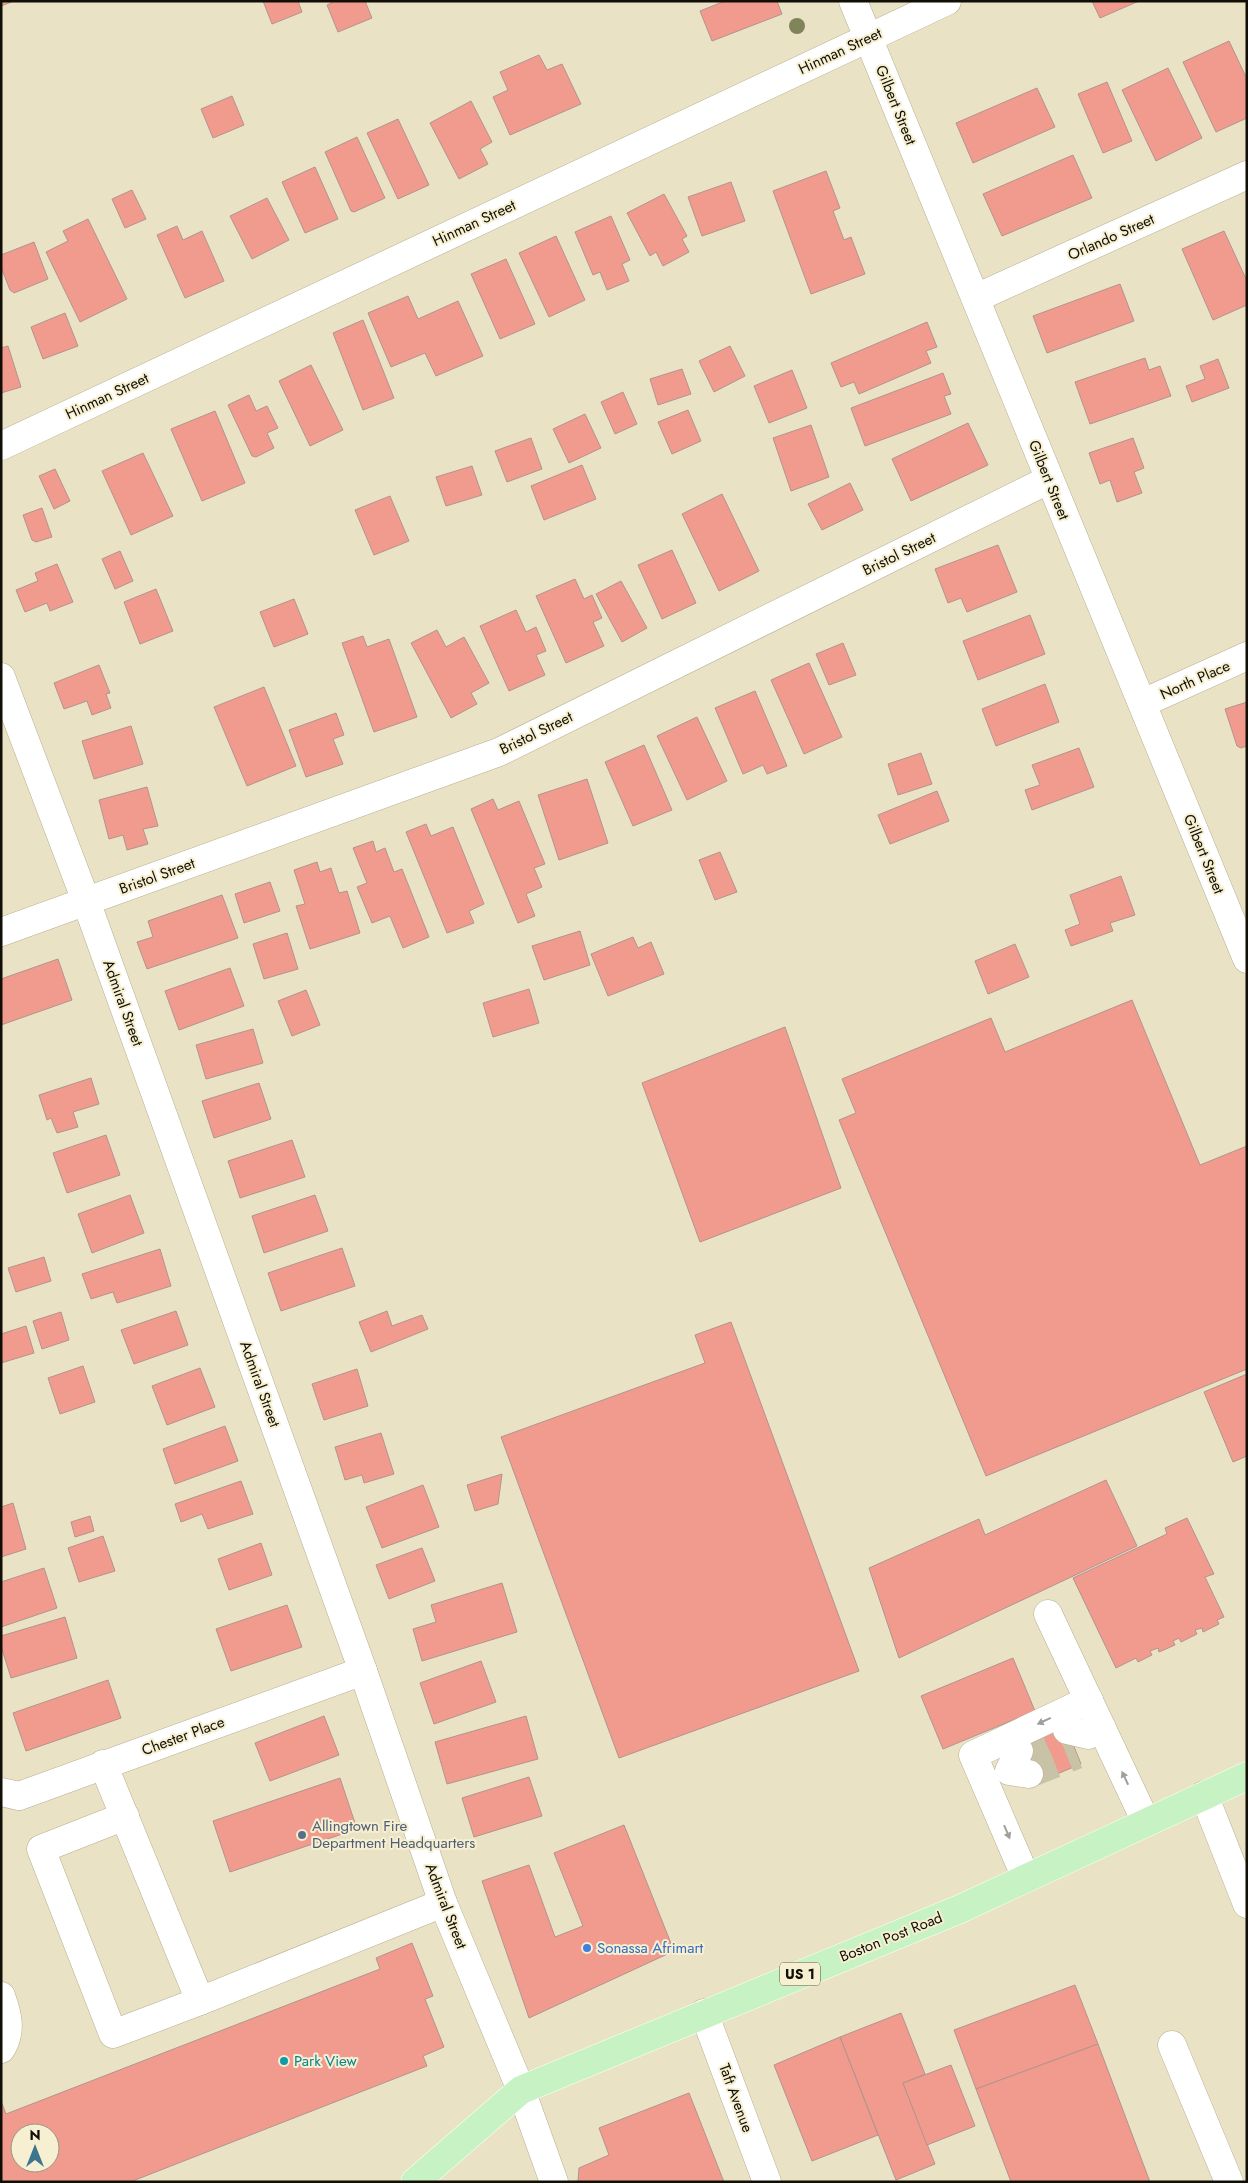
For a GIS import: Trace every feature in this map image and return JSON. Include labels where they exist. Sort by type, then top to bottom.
[{"type":"main road","name":"Boston Post Road","points":[[416,2182],[521,2090],[960,1909],[1247,1776]]},
{"type":"street","name":"Gilbert Street","points":[[853,1],[976,298],[1048,480],[1143,703],[1247,959]]},
{"type":"street","name":"Hinman Street","points":[[1,446],[947,1]]},
{"type":"street","name":"Orlando Street","points":[[976,298],[1247,176]]},
{"type":"street","name":"Bristol Street","points":[[1,932],[499,752],[1048,480]]},
{"type":"street","name":"North Place","points":[[1143,703],[1247,656]]},
{"type":"street","name":"Admiral Street","points":[[1,677],[86,901],[364,1671],[443,1903],[521,2090],[554,2182]]},
{"type":"street","points":[[1048,1614],[1089,1700],[1083,1737],[1146,1822]]},
{"type":"street","name":"Chester Place","points":[[1,1792],[19,1796],[364,1671]]},
{"type":"street","points":[[1026,1878],[1011,1769],[973,1755],[1089,1700]]},
{"type":"street","points":[[104,1764],[200,2001]]},
{"type":"street","points":[[1204,1795],[1247,1904]]},
{"type":"street","points":[[124,1816],[41,1849],[113,2034],[443,1903]]},
{"type":"street","points":[[1,1996],[7,2012],[8,2037],[1,2050]]},
{"type":"street","name":"Taft Avenue","points":[[704,2013],[767,2182]]},
{"type":"street","points":[[1172,2045],[1229,2182]]},
{"type":"building","points":[[1,1],[14,1],[1,6]]},
{"type":"building","points":[[263,1],[298,1],[302,12],[272,24]]},
{"type":"building","points":[[335,1],[365,1],[372,18],[338,32],[327,5]]},
{"type":"building","points":[[725,1],[777,1],[782,14],[712,41],[700,11]]},
{"type":"building","points":[[1092,1],[1139,1],[1100,18]]},
{"type":"building","points":[[1229,41],[1247,79],[1247,118],[1216,132],[1183,62]]},
{"type":"building","points":[[539,55],[547,70],[562,64],[581,104],[510,135],[493,97],[508,90],[500,72]]},
{"type":"building","points":[[1168,68],[1202,138],[1156,161],[1122,90]]},
{"type":"building","points":[[1107,82],[1132,141],[1103,153],[1078,94]]},
{"type":"building","points":[[1037,88],[1055,127],[973,163],[956,123]]},
{"type":"building","points":[[232,96],[244,125],[213,138],[201,109]]},
{"type":"building","points":[[471,101],[492,142],[480,149],[488,164],[459,179],[430,123]]},
{"type":"building","points":[[398,119],[429,185],[398,199],[367,133]]},
{"type":"building","points":[[357,137],[385,198],[354,212],[351,211],[325,152]]},
{"type":"building","points":[[1073,155],[1092,198],[1002,236],[983,194]]},
{"type":"building","points":[[315,167],[338,219],[305,233],[282,182]]},
{"type":"building","points":[[826,171],[840,208],[833,211],[844,240],[851,237],[865,274],[811,294],[773,191]]},
{"type":"building","points":[[731,182],[745,221],[702,236],[688,197]]},
{"type":"building","points":[[132,190],[146,219],[125,228],[112,199]]},
{"type":"building","points":[[664,194],[687,236],[682,239],[689,252],[663,266],[656,252],[650,256],[627,213]]},
{"type":"building","points":[[267,198],[289,240],[252,259],[230,216]]},
{"type":"building","points":[[611,216],[630,260],[622,264],[629,281],[607,290],[600,272],[593,275],[575,232]]},
{"type":"building","points":[[88,219],[127,299],[80,322],[46,252],[68,241],[63,231]]},
{"type":"building","points":[[177,226],[183,240],[202,231],[224,281],[185,298],[157,235]]},
{"type":"building","points":[[1224,231],[1247,281],[1247,305],[1213,320],[1182,249]]},
{"type":"building","points":[[556,236],[585,300],[549,317],[519,253]]},
{"type":"building","points":[[34,242],[48,279],[14,293],[10,290],[1,267],[1,255]]},
{"type":"building","points":[[506,259],[535,324],[500,339],[471,274]]},
{"type":"building","points":[[1120,284],[1134,321],[1047,353],[1033,316]]},
{"type":"building","points":[[408,296],[418,319],[458,301],[483,356],[436,376],[425,353],[391,367],[368,313]]},
{"type":"building","points":[[65,313],[78,346],[43,359],[31,327]]},
{"type":"building","points":[[363,320],[394,398],[363,410],[333,333]]},
{"type":"building","points":[[927,322],[937,347],[926,351],[931,363],[859,394],[854,382],[841,387],[831,363]]},
{"type":"building","points":[[8,346],[21,387],[1,393],[1,348]]},
{"type":"building","points":[[730,346],[745,376],[714,392],[699,361]]},
{"type":"building","points":[[1145,358],[1149,370],[1160,366],[1171,396],[1090,424],[1075,382]]},
{"type":"building","points":[[1218,359],[1229,388],[1192,402],[1186,386],[1205,379],[1200,366]]},
{"type":"building","points":[[311,365],[343,430],[310,446],[279,381]]},
{"type":"building","points":[[682,369],[691,394],[658,405],[650,379]]},
{"type":"building","points":[[792,370],[807,408],[769,423],[754,386]]},
{"type":"building","points":[[943,373],[951,394],[944,396],[951,414],[865,446],[851,408]]},
{"type":"building","points":[[623,392],[637,424],[615,434],[601,402]]},
{"type":"building","points":[[249,395],[256,411],[267,406],[278,428],[267,433],[274,448],[256,457],[252,456],[228,405]]},
{"type":"building","points":[[688,410],[701,441],[672,454],[658,422]]},
{"type":"building","points":[[215,411],[245,483],[202,501],[171,429]]},
{"type":"building","points":[[585,414],[601,448],[569,463],[553,429]]},
{"type":"building","points":[[968,423],[988,465],[911,501],[892,459]]},
{"type":"building","points":[[811,425],[829,477],[791,491],[773,438]]},
{"type":"building","points":[[531,438],[542,469],[507,482],[495,451]]},
{"type":"building","points":[[1133,438],[1144,468],[1134,472],[1142,493],[1117,502],[1110,480],[1100,484],[1089,453]]},
{"type":"building","points":[[143,453],[173,516],[131,535],[102,471]]},
{"type":"building","points":[[582,465],[596,499],[544,520],[531,486]]},
{"type":"building","points":[[472,466],[482,495],[446,506],[436,477]]},
{"type":"building","points":[[55,469],[70,501],[54,509],[39,476]]},
{"type":"building","points":[[850,483],[863,510],[822,530],[808,504]]},
{"type":"building","points":[[722,494],[759,571],[719,591],[682,514]]},
{"type":"building","points":[[390,496],[409,541],[374,555],[355,510]]},
{"type":"building","points":[[42,508],[52,537],[36,542],[32,540],[23,515]]},
{"type":"building","points":[[998,545],[1017,592],[967,612],[961,598],[948,603],[935,569]]},
{"type":"building","points":[[672,550],[696,603],[662,619],[638,565]]},
{"type":"building","points":[[120,551],[133,581],[115,589],[102,559]]},
{"type":"building","points":[[57,564],[73,602],[50,611],[47,603],[25,612],[16,590],[38,581],[35,573]]},
{"type":"building","points":[[575,579],[584,599],[592,595],[602,618],[593,622],[604,646],[566,663],[536,596]]},
{"type":"building","points":[[621,581],[647,628],[622,642],[596,594]]},
{"type":"building","points":[[156,589],[173,631],[140,644],[124,602]]},
{"type":"building","points":[[294,599],[308,634],[274,647],[260,612]]},
{"type":"building","points":[[516,610],[526,632],[536,627],[546,651],[536,655],[545,675],[509,691],[480,626]]},
{"type":"building","points":[[1030,615],[1045,654],[978,680],[963,641]]},
{"type":"building","points":[[437,630],[446,647],[464,637],[489,683],[471,693],[477,704],[451,718],[411,643]]},
{"type":"building","points":[[363,636],[367,647],[389,639],[417,717],[374,732],[342,643]]},
{"type":"building","points":[[843,643],[856,675],[829,685],[816,654]]},
{"type":"building","points":[[809,663],[842,737],[804,754],[771,680]]},
{"type":"building","points":[[99,665],[110,693],[106,694],[111,708],[92,715],[87,701],[64,709],[54,683]]},
{"type":"building","points":[[1045,684],[1059,722],[996,746],[982,709]]},
{"type":"building","points":[[264,687],[296,766],[247,786],[214,707]]},
{"type":"building","points":[[755,691],[787,766],[767,774],[763,765],[743,774],[715,708]]},
{"type":"building","points":[[1247,702],[1247,746],[1241,748],[1237,746],[1225,709]]},
{"type":"building","points":[[336,713],[344,735],[333,739],[343,764],[306,777],[289,730]]},
{"type":"building","points":[[697,717],[727,781],[687,800],[657,736]]},
{"type":"building","points":[[131,726],[143,764],[94,779],[82,741]]},
{"type":"building","points":[[644,745],[672,810],[633,826],[605,762]]},
{"type":"building","points":[[1079,748],[1094,787],[1032,810],[1025,790],[1040,785],[1032,765]]},
{"type":"building","points":[[921,753],[932,784],[898,795],[888,764]]},
{"type":"building","points":[[587,779],[608,843],[559,860],[538,795]]},
{"type":"building","points":[[147,787],[158,826],[143,829],[148,844],[127,850],[123,835],[109,839],[99,800]]},
{"type":"building","points":[[937,791],[949,821],[890,844],[878,815]]},
{"type":"building","points":[[493,799],[498,810],[519,801],[545,864],[534,868],[542,887],[526,894],[535,916],[518,923],[471,809]]},
{"type":"building","points":[[426,824],[431,836],[453,827],[484,904],[469,911],[474,923],[447,933],[406,832]]},
{"type":"building","points":[[373,841],[376,852],[385,848],[394,872],[402,869],[429,937],[403,948],[390,916],[372,923],[357,887],[367,883],[353,848]]},
{"type":"building","points":[[720,852],[737,892],[715,900],[699,860]]},
{"type":"building","points":[[317,862],[320,872],[331,868],[339,893],[347,891],[360,933],[310,949],[296,906],[305,904],[294,870]]},
{"type":"building","points":[[1121,876],[1135,915],[1110,923],[1113,931],[1071,946],[1065,930],[1080,924],[1070,895]]},
{"type":"building","points":[[270,882],[280,911],[244,923],[235,894]]},
{"type":"building","points":[[222,895],[238,938],[147,969],[137,942],[153,937],[148,921]]},
{"type":"building","points":[[580,931],[590,965],[544,980],[532,946]]},
{"type":"building","points":[[287,933],[298,969],[264,979],[253,944]]},
{"type":"building","points":[[633,937],[638,948],[651,942],[664,974],[608,996],[591,954]]},
{"type":"building","points":[[1015,944],[1029,977],[988,994],[975,961]]},
{"type":"building","points":[[58,959],[72,1000],[1,1025],[1,979]]},
{"type":"building","points":[[230,968],[244,1006],[179,1030],[165,991]]},
{"type":"building","points":[[529,989],[539,1023],[493,1037],[483,1003]]},
{"type":"building","points":[[306,990],[320,1025],[292,1036],[278,1001]]},
{"type":"building","points":[[1132,1000],[1200,1165],[1247,1146],[1247,1369],[986,1476],[839,1120],[856,1113],[842,1079],[991,1018],[1005,1052]]},
{"type":"building","points":[[785,1027],[841,1188],[700,1242],[642,1083]]},
{"type":"building","points":[[253,1029],[263,1063],[206,1079],[196,1045]]},
{"type":"building","points":[[91,1078],[99,1104],[73,1112],[78,1127],[57,1133],[51,1118],[47,1120],[39,1095]]},
{"type":"building","points":[[259,1083],[271,1119],[214,1138],[202,1101]]},
{"type":"building","points":[[106,1135],[120,1175],[67,1193],[53,1153]]},
{"type":"building","points":[[292,1140],[305,1177],[240,1198],[228,1161]]},
{"type":"building","points":[[130,1195],[144,1233],[92,1253],[78,1214]]},
{"type":"building","points":[[315,1195],[328,1231],[264,1253],[252,1216]]},
{"type":"building","points":[[342,1248],[355,1286],[281,1311],[268,1273]]},
{"type":"building","points":[[160,1249],[171,1286],[117,1303],[113,1292],[91,1299],[82,1274]]},
{"type":"building","points":[[44,1257],[51,1281],[16,1292],[8,1268]]},
{"type":"building","points":[[176,1311],[188,1345],[134,1364],[121,1330]]},
{"type":"building","points":[[387,1311],[392,1326],[422,1315],[428,1329],[371,1352],[359,1322]]},
{"type":"building","points":[[61,1312],[69,1340],[42,1349],[33,1321]]},
{"type":"building","points":[[731,1322],[859,1671],[619,1758],[501,1437],[705,1363],[695,1335]]},
{"type":"building","points":[[26,1326],[34,1353],[1,1363],[1,1334]]},
{"type":"building","points":[[83,1366],[95,1402],[60,1414],[48,1378]]},
{"type":"building","points":[[200,1368],[215,1407],[167,1425],[152,1386]]},
{"type":"building","points":[[357,1369],[368,1406],[324,1420],[312,1384]]},
{"type":"building","points":[[1247,1374],[1247,1456],[1233,1462],[1204,1392]]},
{"type":"building","points":[[225,1426],[238,1461],[175,1484],[163,1449]]},
{"type":"building","points":[[381,1433],[394,1474],[364,1483],[362,1475],[345,1480],[335,1447]]},
{"type":"building","points":[[502,1474],[498,1504],[475,1511],[467,1485]]},
{"type":"building","points":[[1106,1480],[1137,1546],[899,1658],[869,1568],[979,1519],[985,1535]]},
{"type":"building","points":[[241,1481],[253,1514],[208,1529],[202,1514],[181,1522],[175,1504]]},
{"type":"building","points":[[423,1485],[439,1527],[382,1548],[366,1507]]},
{"type":"building","points":[[13,1503],[26,1549],[1,1557],[1,1507]]},
{"type":"building","points":[[90,1516],[94,1531],[75,1537],[71,1522]]},
{"type":"building","points":[[1187,1518],[1214,1574],[1205,1577],[1224,1617],[1217,1620],[1219,1624],[1203,1632],[1202,1628],[1195,1630],[1197,1634],[1181,1642],[1179,1638],[1173,1641],[1175,1645],[1159,1652],[1158,1648],[1150,1651],[1152,1655],[1138,1662],[1136,1658],[1116,1668],[1073,1578],[1167,1534],[1165,1528]]},
{"type":"building","points":[[103,1536],[115,1571],[79,1582],[68,1548]]},
{"type":"building","points":[[261,1543],[272,1575],[229,1590],[218,1559]]},
{"type":"building","points":[[422,1548],[435,1581],[389,1599],[376,1565]]},
{"type":"building","points":[[44,1568],[57,1608],[1,1627],[1,1582]]},
{"type":"building","points":[[502,1583],[517,1632],[422,1661],[413,1629],[436,1622],[431,1605]]},
{"type":"building","points":[[287,1605],[302,1647],[231,1671],[216,1629]]},
{"type":"building","points":[[65,1617],[77,1658],[11,1678],[1,1646],[1,1636]]},
{"type":"building","points":[[1013,1658],[1035,1711],[943,1749],[921,1696]]},
{"type":"building","points":[[481,1661],[496,1702],[434,1724],[420,1683]]},
{"type":"building","points":[[108,1680],[121,1718],[26,1751],[13,1713]]},
{"type":"building","points":[[324,1716],[339,1755],[270,1781],[255,1743]]},
{"type":"building","points":[[526,1716],[538,1759],[447,1784],[435,1742]]},
{"type":"building","points":[[1064,1722],[1081,1764],[1033,1784],[1016,1742]]},
{"type":"building","points":[[529,1777],[542,1816],[474,1837],[462,1798]]},
{"type":"building","points":[[340,1778],[357,1829],[230,1872],[213,1821]]},
{"type":"building","points":[[624,1825],[674,1951],[529,2018],[482,1881],[529,1865],[555,1937],[583,1926],[554,1853]]},
{"type":"building","name":"Park View","points":[[412,1943],[433,1996],[425,1999],[444,2047],[423,2056],[427,2066],[130,2182],[1,2182],[1,2101],[6,2114],[380,1969],[376,1958]]},
{"type":"building","points":[[1075,1985],[1098,2044],[976,2089],[954,2030]]},
{"type":"building","points":[[901,2013],[925,2074],[903,2083],[935,2164],[896,2180],[840,2037]]},
{"type":"building","points":[[840,2037],[878,2135],[812,2161],[774,2065]]},
{"type":"building","points":[[1098,2044],[1150,2182],[1011,2182],[976,2089]]},
{"type":"building","points":[[951,2065],[975,2126],[927,2145],[903,2083]]},
{"type":"building","points":[[689,2093],[724,2182],[576,2182],[578,2181],[579,2168],[609,2155],[599,2128]]},
{"type":"tunnel","points":[[1019,1751],[1067,1730]]},
{"type":"tunnel","points":[[1029,1774],[1077,1755]]},
{"type":"place","name":"Allingtown Fire Department Headquarters","points":[[302,1835]]},
{"type":"place","name":"Sonassa Afrimart","points":[[587,1948]]},
{"type":"place","name":"Park View","points":[[284,2061]]}]
